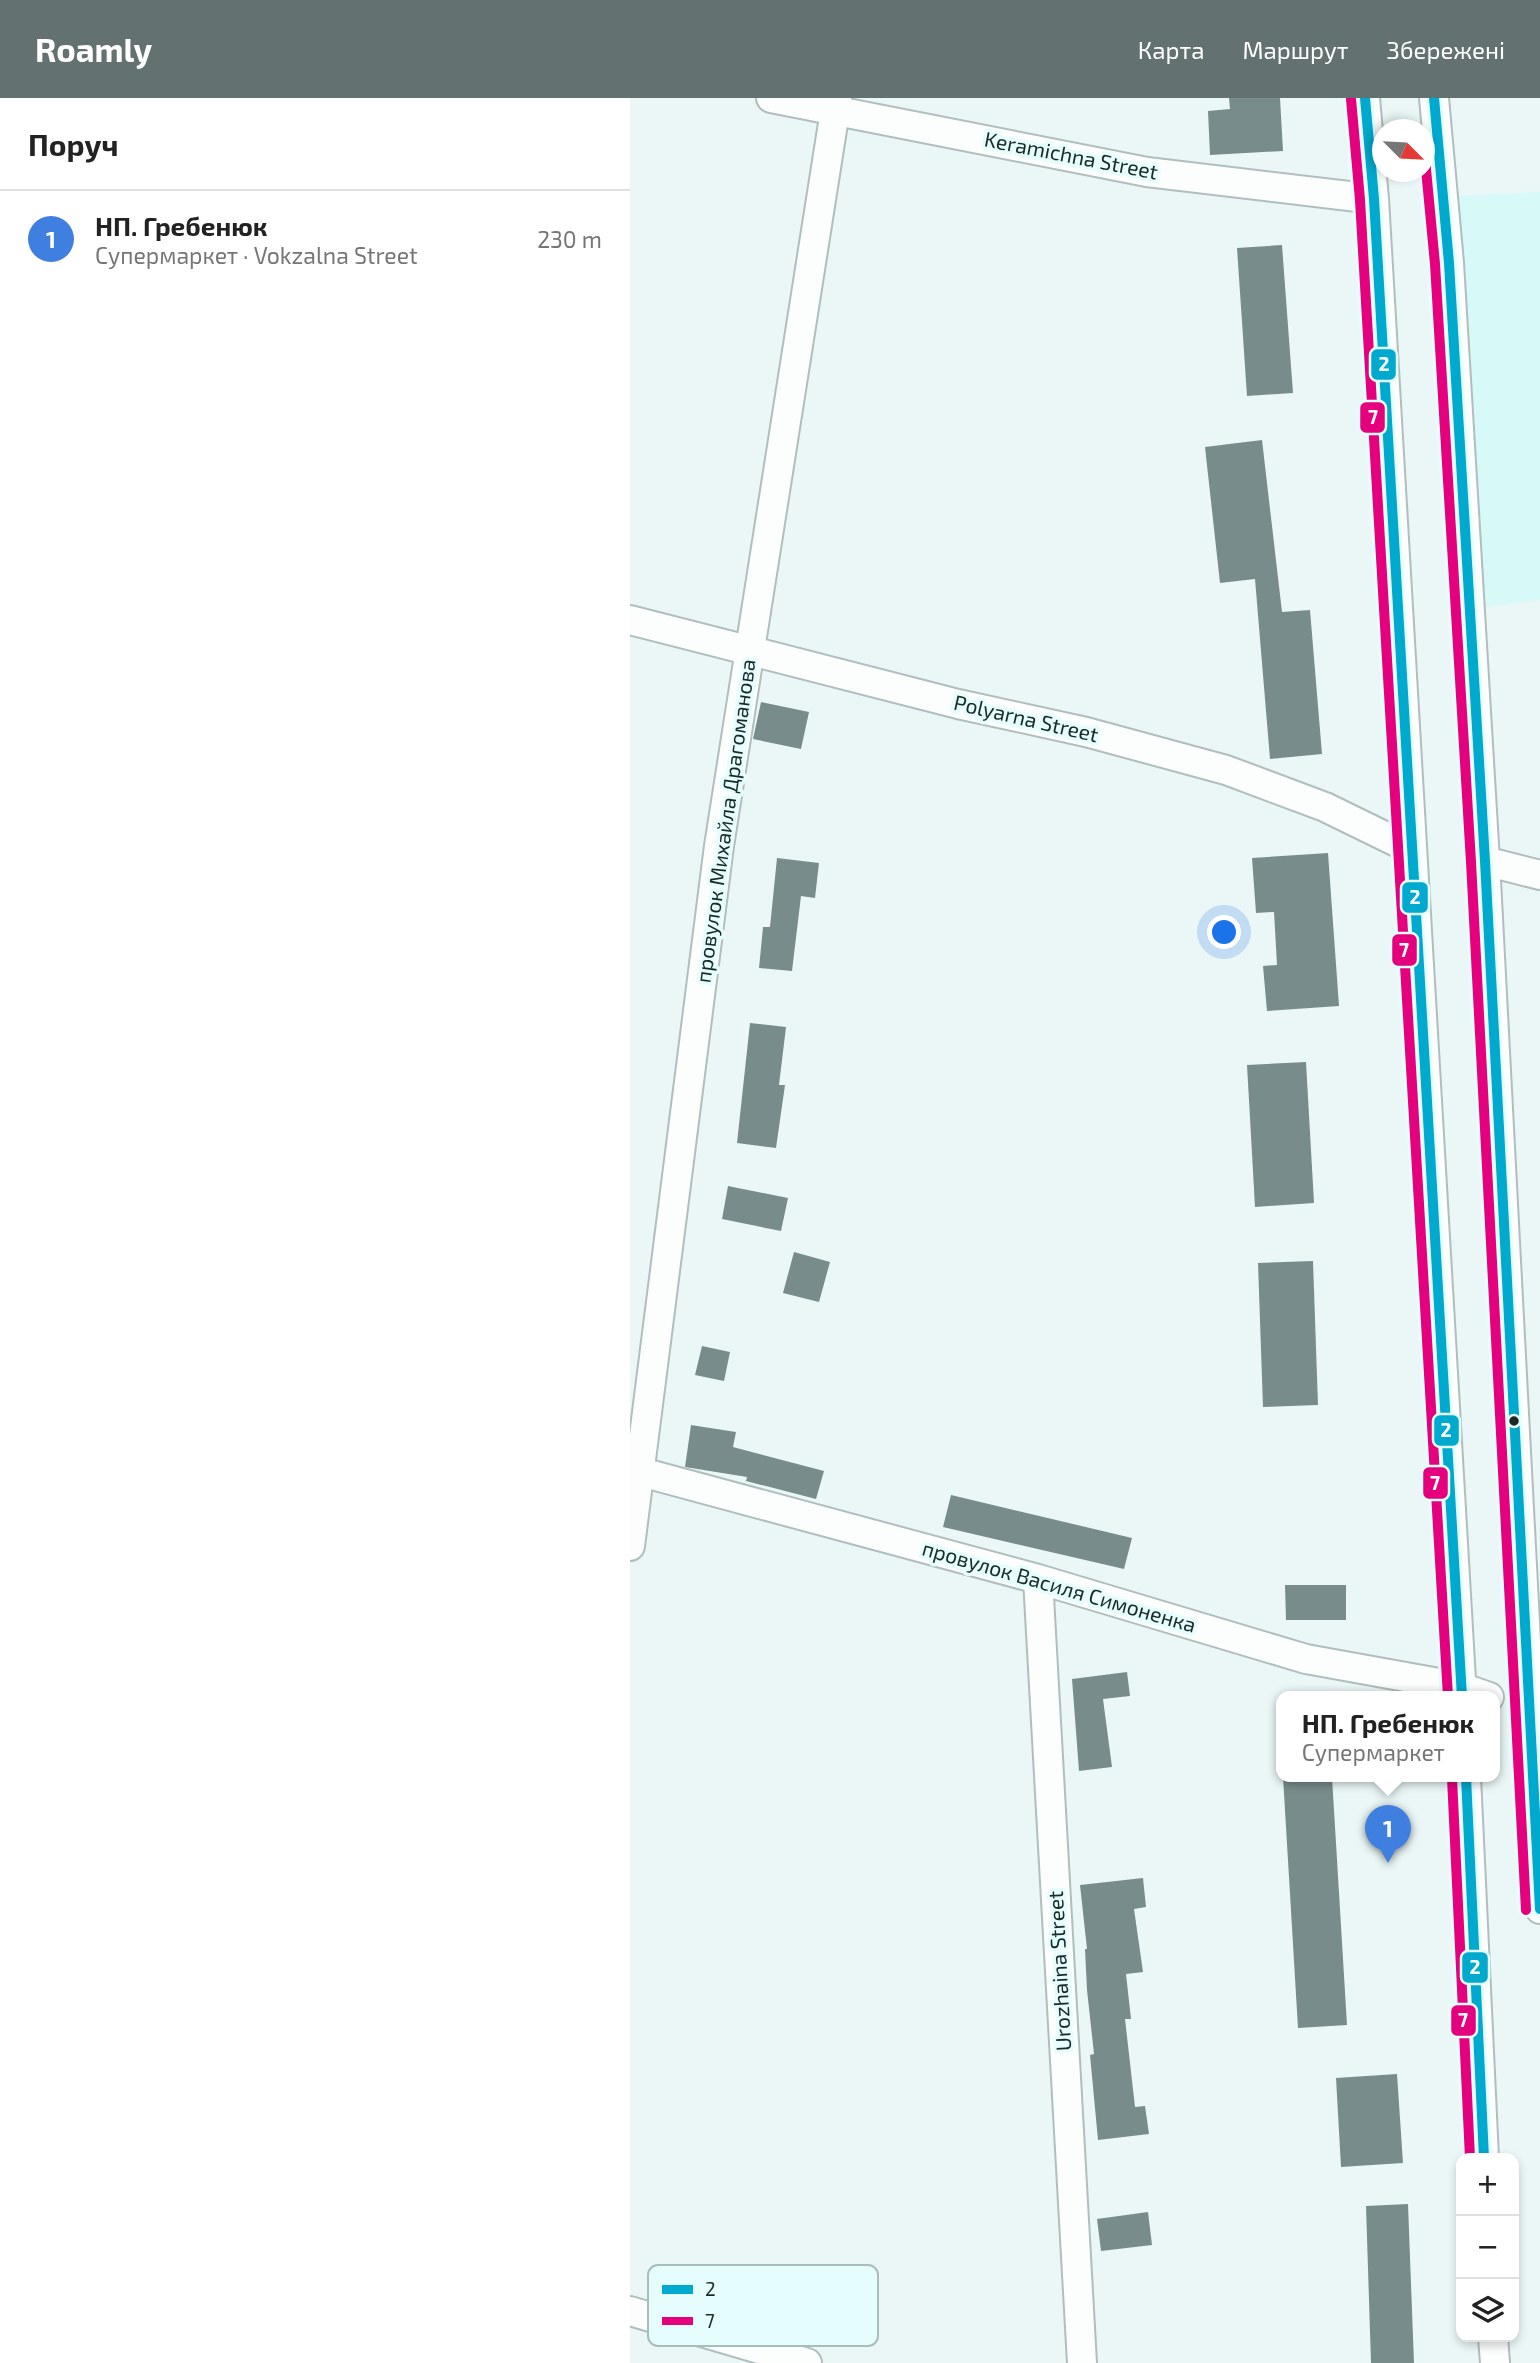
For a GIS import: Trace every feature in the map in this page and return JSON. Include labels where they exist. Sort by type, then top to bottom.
[{"type":"street","name":"Keramichna Street","points":[[771,98],[836,104],[1147,172],[1374,199]]},
{"type":"street","points":[[1365,98],[1374,199],[1462,1691]]},
{"type":"street","points":[[1434,98],[1449,264],[1485,861],[1534,1712],[1540,1909]]},
{"type":"street","name":"провулок Михайла Драгоманова","points":[[630,1546],[635,1471],[719,846],[836,104]]},
{"type":"street","name":"Polyarna Street","points":[[630,620],[1226,770],[1325,807],[1411,849]]},
{"type":"street","points":[[1485,861],[1540,874]]},
{"type":"street","name":"провулок Василя Симоненка","points":[[635,1471],[1038,1579],[1306,1658],[1457,1691]]},
{"type":"street","name":"Urozhaina Street","points":[[1038,1579],[1082,2363]]},
{"type":"street","points":[[1500,1701],[1534,1712]]},
{"type":"street","points":[[1466,1782],[1484,2153]]},
{"type":"street","points":[[630,2311],[648,2316]]},
{"type":"street","points":[[1493,2342],[1494,2363]]},
{"type":"street","points":[[749,2346],[807,2363]]},
{"type":"shaded area","points":[[1540,192],[1540,600],[1479,608],[1456,196]]},
{"type":"building","points":[[1229,98],[1280,98],[1283,151],[1210,155],[1208,111],[1230,109]]},
{"type":"building","points":[[1282,245],[1293,393],[1247,396],[1237,248]]},
{"type":"building","points":[[1262,440],[1282,612],[1310,610],[1322,754],[1270,759],[1255,579],[1220,583],[1205,447]]},
{"type":"building","points":[[761,702],[809,712],[801,749],[753,739]]},
{"type":"building","points":[[1328,853],[1339,1006],[1267,1011],[1263,966],[1277,965],[1274,912],[1256,913],[1252,858]]},
{"type":"building","points":[[777,858],[819,863],[815,898],[801,896],[792,971],[759,968],[763,927],[770,927]]},
{"type":"building","points":[[750,1023],[786,1027],[779,1085],[785,1085],[776,1148],[737,1143]]},
{"type":"building","points":[[1306,1062],[1314,1203],[1255,1207],[1247,1065]]},
{"type":"building","points":[[728,1186],[788,1198],[781,1231],[722,1219]]},
{"type":"building","points":[[794,1252],[830,1262],[819,1302],[783,1293]]},
{"type":"building","points":[[1313,1261],[1318,1405],[1263,1407],[1258,1263]]},
{"type":"building","points":[[702,1346],[730,1352],[724,1381],[695,1375]]},
{"type":"building","points":[[691,1425],[736,1432],[733,1447],[824,1471],[816,1499],[746,1481],[747,1477],[685,1467]]},
{"type":"building","points":[[951,1495],[1132,1538],[1124,1569],[943,1527]]},
{"type":"building","points":[[1285,1585],[1346,1585],[1346,1620],[1286,1620]]},
{"type":"building","points":[[1127,1672],[1130,1696],[1103,1699],[1112,1767],[1079,1771],[1072,1679]]},
{"type":"building","points":[[1283,1782],[1332,1782],[1347,2025],[1298,2028]]},
{"type":"building","points":[[1143,1878],[1146,1907],[1134,1909],[1143,1972],[1126,1974],[1131,2019],[1125,2019],[1135,2107],[1145,2106],[1149,2134],[1098,2140],[1090,2055],[1094,2054],[1087,1990],[1087,1949],[1080,1885]]},
{"type":"building","points":[[1397,2074],[1403,2163],[1341,2167],[1336,2078]]},
{"type":"building","points":[[1408,2204],[1414,2363],[1371,2363],[1366,2206]]},
{"type":"building","points":[[1148,2212],[1152,2245],[1101,2251],[1097,2219]]},
{"type":"transit line","name":"2","points":[[1365,98],[1374,199],[1462,1691]]},
{"type":"transit line","name":"2","points":[[1434,98],[1449,263],[1485,861],[1540,1909]]},
{"type":"transit line","name":"7","points":[[1351,99],[1360,200],[1448,1691]]},
{"type":"transit line","name":"7","points":[[1427,182],[1435,264],[1471,862],[1526,1910]]},
{"type":"transit line","name":"7","points":[[1452,1782],[1470,2153]]},
{"type":"transit line","name":"2","points":[[1466,1782],[1484,2153]]},
{"type":"place","name":"НП. Гребенюк","points":[[1388,1863]]}]
